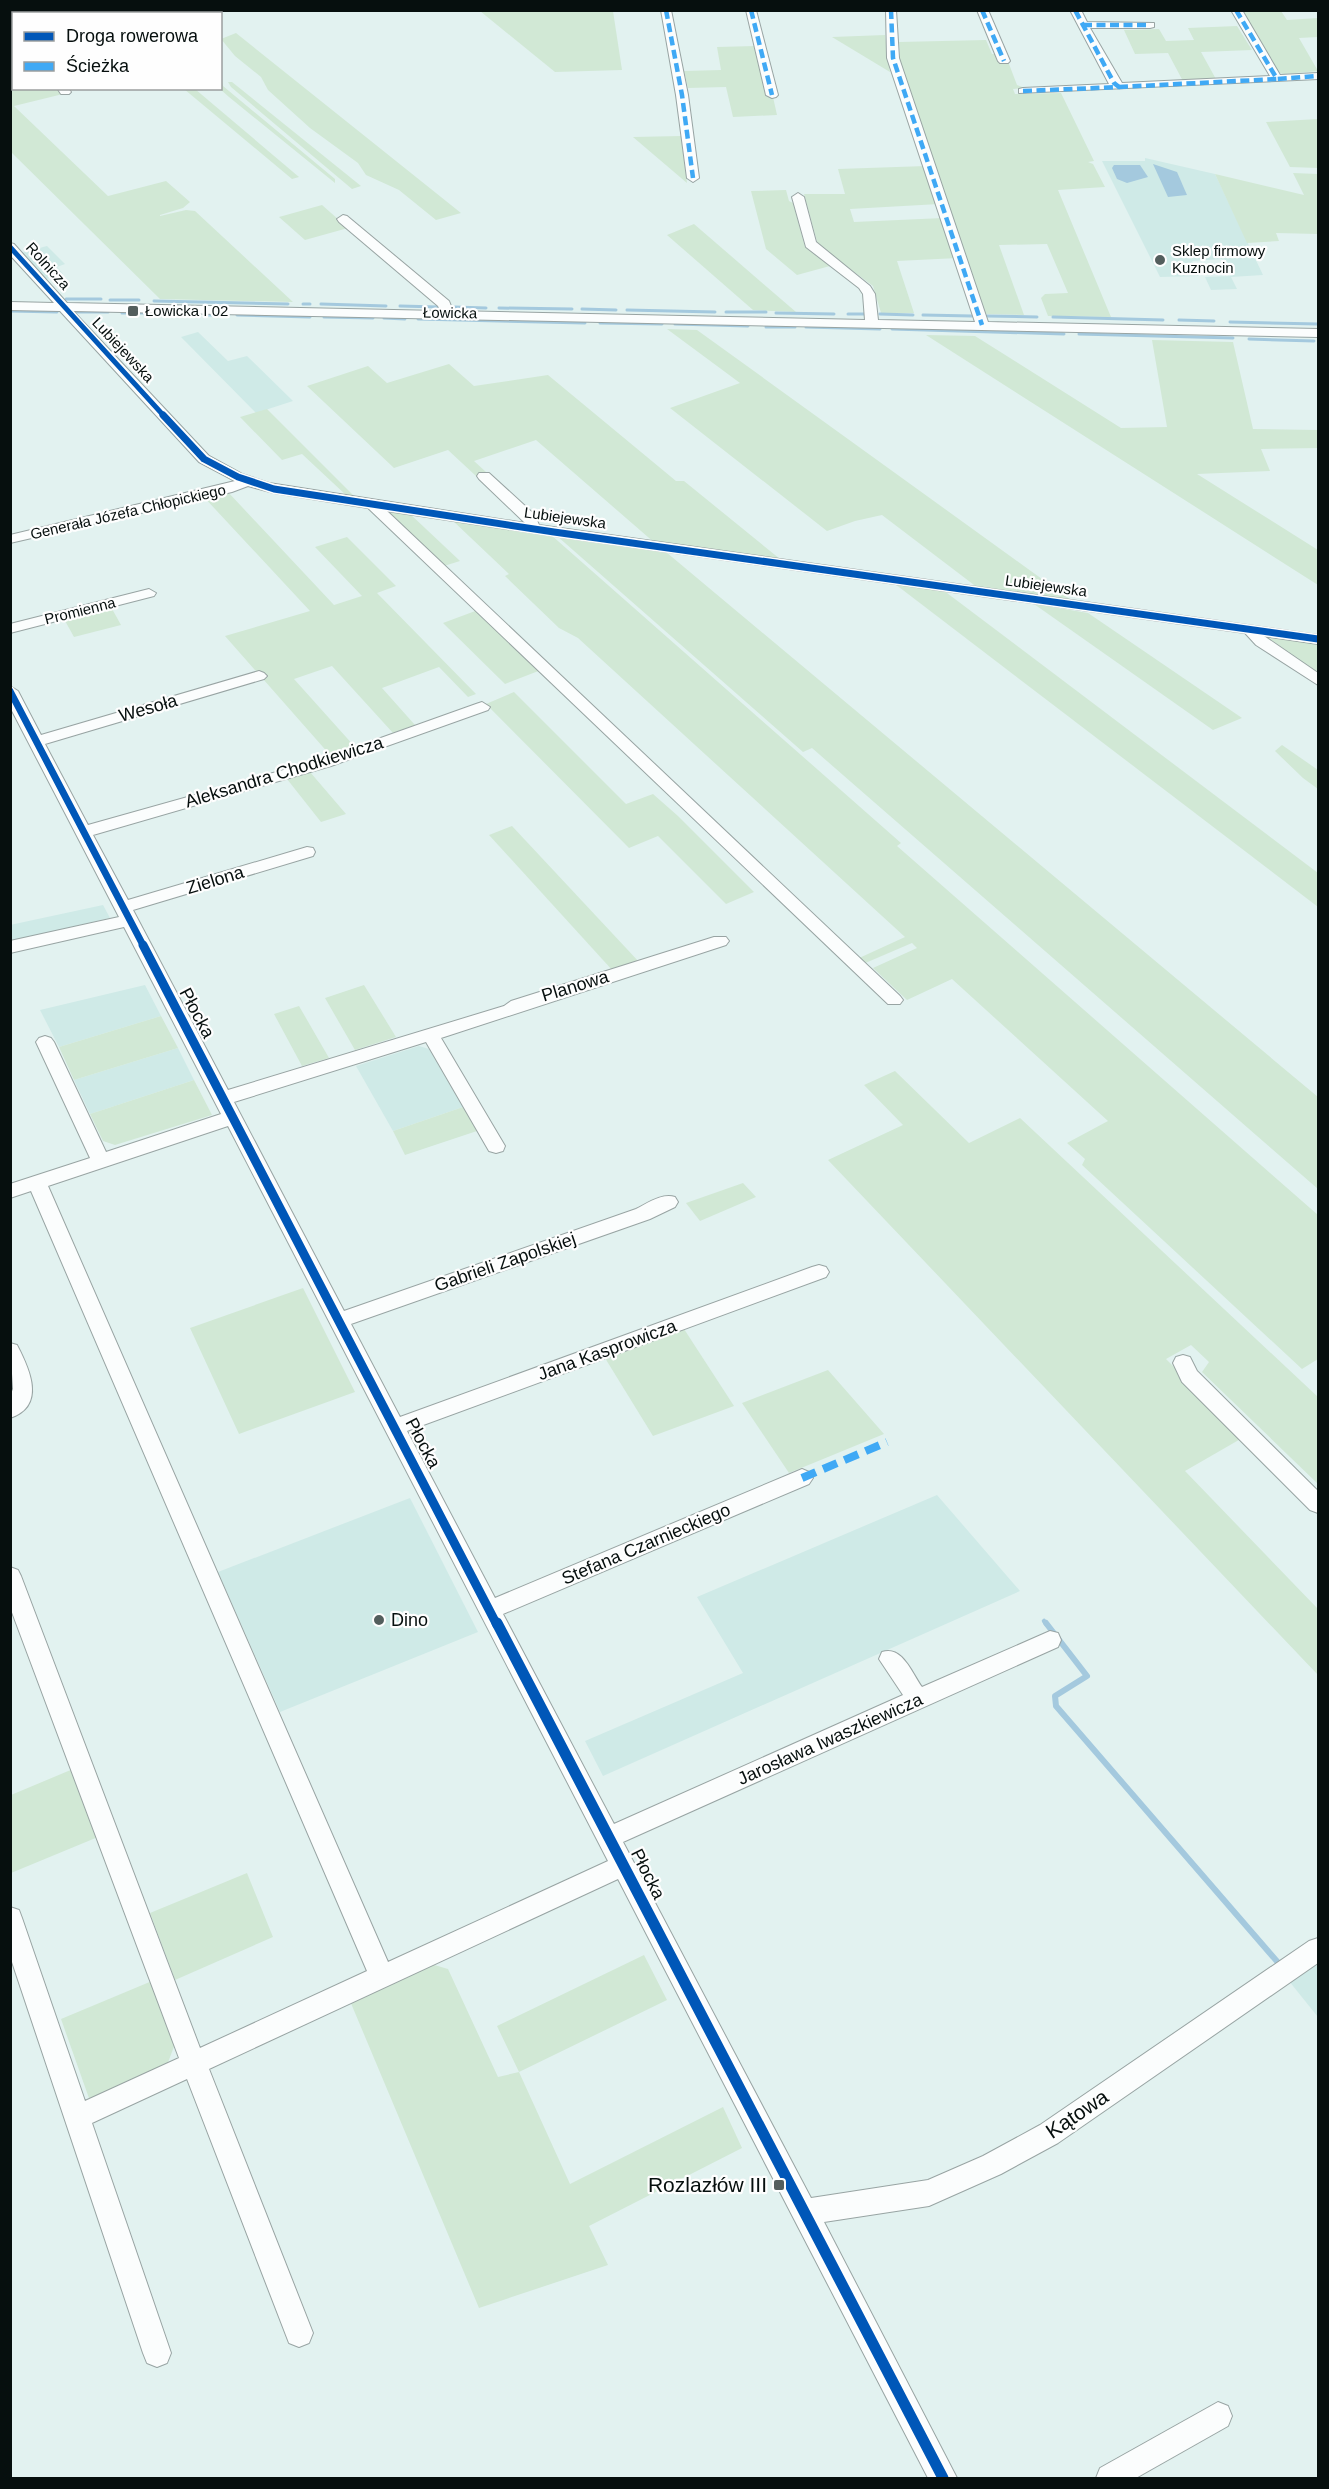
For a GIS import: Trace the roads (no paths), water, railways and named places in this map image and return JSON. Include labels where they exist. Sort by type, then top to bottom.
[{"type":"street","points":[[666,10],[682,95],[693,178]]},
{"type":"street","points":[[751,10],[772,95]]},
{"type":"street","points":[[891,10],[893,58],[982,325]]},
{"type":"street","points":[[982,10],[1004,61]]},
{"type":"street","points":[[1075,10],[1114,83],[1119,87]]},
{"type":"street","points":[[1236,10],[1277,79]]},
{"type":"street","points":[[1083,26],[1150,25]]},
{"type":"street","points":[[1023,91],[1318,76]]},
{"type":"street","points":[[798,197],[807,239],[815,250],[864,286],[869,294],[872,322]]},
{"type":"street","points":[[343,219],[444,304],[447,313]]},
{"type":"street","name":"Rolnicza","points":[[10,247],[62,306]]},
{"type":"street","name":"Łowicka","points":[[10,304],[1318,333]]},
{"type":"street","name":"Lubiejewska","points":[[62,306],[204,459],[226,474],[245,482],[373,505],[1318,639]]},
{"type":"street","points":[[484,476],[530,518],[531,528]]},
{"type":"street","name":"Generała Józefa Chłopickiego","points":[[10,539],[232,488],[245,482]]},
{"type":"street","points":[[373,505],[894,1000]]},
{"type":"street","name":"Promienna","points":[[10,629],[149,593]]},
{"type":"street","points":[[1249,629],[1261,642],[1318,680]]},
{"type":"street","name":"Wesoła","points":[[37,741],[259,676]]},
{"type":"street","name":"Płocka","points":[[10,690],[944,2478]]},
{"type":"street","name":"Aleksandra Chodkiewicza","points":[[84,832],[325,763],[482,707]]},
{"type":"street","name":"Zielona","points":[[10,947],[127,913],[307,852]]},
{"type":"street","name":"Planowa","points":[[224,1098],[720,941]]},
{"type":"street","points":[[430,1034],[496,1146]]},
{"type":"street","points":[[45,1042],[100,1161]]},
{"type":"street","points":[[10,1191],[234,1117]]},
{"type":"street","points":[[37,1182],[382,1977]]},
{"type":"street","name":"Gabrieli Zapolskiej","points":[[340,1320],[643,1214],[668,1202]]},
{"type":"street","name":"Jana Kasprowicza","points":[[396,1427],[819,1272]]},
{"type":"street","points":[[10,1352],[24,1387],[21,1401],[10,1410]]},
{"type":"street","points":[[1183,1363],[1189,1376],[1318,1504]]},
{"type":"street","name":"Stefana Czarnieckiego","points":[[491,1609],[802,1478]]},
{"type":"street","points":[[10,1576],[193,2062],[299,2333]]},
{"type":"street","name":"Jarosława Iwaszkiewicza","points":[[609,1837],[1050,1640]]},
{"type":"street","points":[[890,1659],[918,1699]]},
{"type":"street","points":[[78,2117],[624,1864]]},
{"type":"street","points":[[10,1918],[157,2353]]},
{"type":"street","name":"Kątowa","points":[[805,2212],[929,2193],[992,2165],[1049,2134],[1318,1949]]},
{"type":"street","points":[[1110,2478],[1218,2416]]},
{"type":"water","points":[[1153,164],[1177,172],[1187,195],[1168,197]]},
{"type":"water","points":[[1114,165],[1140,165],[1148,177],[1127,183],[1117,179],[1112,168]]},
{"type":"waterway","points":[[66,299],[101,299]]},
{"type":"waterway","points":[[110,300],[139,300]]},
{"type":"waterway","points":[[154,301],[288,304]]},
{"type":"waterway","points":[[303,304],[310,304]]},
{"type":"waterway","points":[[321,304],[386,306]]},
{"type":"waterway","points":[[400,306],[438,307]]},
{"type":"waterway","points":[[454,307],[486,308]]},
{"type":"waterway","points":[[499,308],[572,309]]},
{"type":"waterway","points":[[582,309],[616,310]]},
{"type":"waterway","points":[[627,310],[715,312]]},
{"type":"waterway","points":[[11,311],[57,312]]},
{"type":"waterway","points":[[76,312],[108,312]]},
{"type":"waterway","points":[[726,312],[766,312]]},
{"type":"waterway","points":[[122,313],[144,313]]},
{"type":"waterway","points":[[776,313],[834,314]]},
{"type":"waterway","points":[[158,314],[176,314]]},
{"type":"waterway","points":[[188,314],[199,314]]},
{"type":"waterway","points":[[848,314],[864,314]]},
{"type":"waterway","points":[[880,314],[913,315]]},
{"type":"waterway","points":[[208,315],[225,315]]},
{"type":"waterway","points":[[237,315],[310,317]]},
{"type":"waterway","points":[[923,315],[972,316]]},
{"type":"waterway","points":[[987,316],[1037,317]]},
{"type":"waterway","points":[[324,317],[373,318]]},
{"type":"waterway","points":[[1053,317],[1163,320]]},
{"type":"waterway","points":[[384,318],[405,319]]},
{"type":"waterway","points":[[418,319],[585,323]]},
{"type":"waterway","points":[[1179,320],[1214,321]]},
{"type":"waterway","points":[[1230,322],[1318,324]]},
{"type":"waterway","points":[[600,323],[662,324]]},
{"type":"waterway","points":[[675,324],[748,326]]},
{"type":"waterway","points":[[766,327],[795,327]]},
{"type":"waterway","points":[[806,327],[880,329]]},
{"type":"waterway","points":[[892,329],[1064,334]]},
{"type":"waterway","points":[[1079,334],[1233,338]]},
{"type":"waterway","points":[[1249,339],[1314,341]]},
{"type":"waterway","points":[[1044,1621],[1047,1625]]},
{"type":"waterway","points":[[1046,1623],[1087,1676],[1055,1696],[1056,1706],[1281,1966]]},
{"type":"place","name":"Sklep firmowy Kuznocin","points":[[1160,260]]},
{"type":"place","name":"Łowicka I 02","points":[[133,311]]},
{"type":"place","name":"Dino","points":[[379,1620]]},
{"type":"place","name":"Rozlazłów III","points":[[779,2185]]}]
